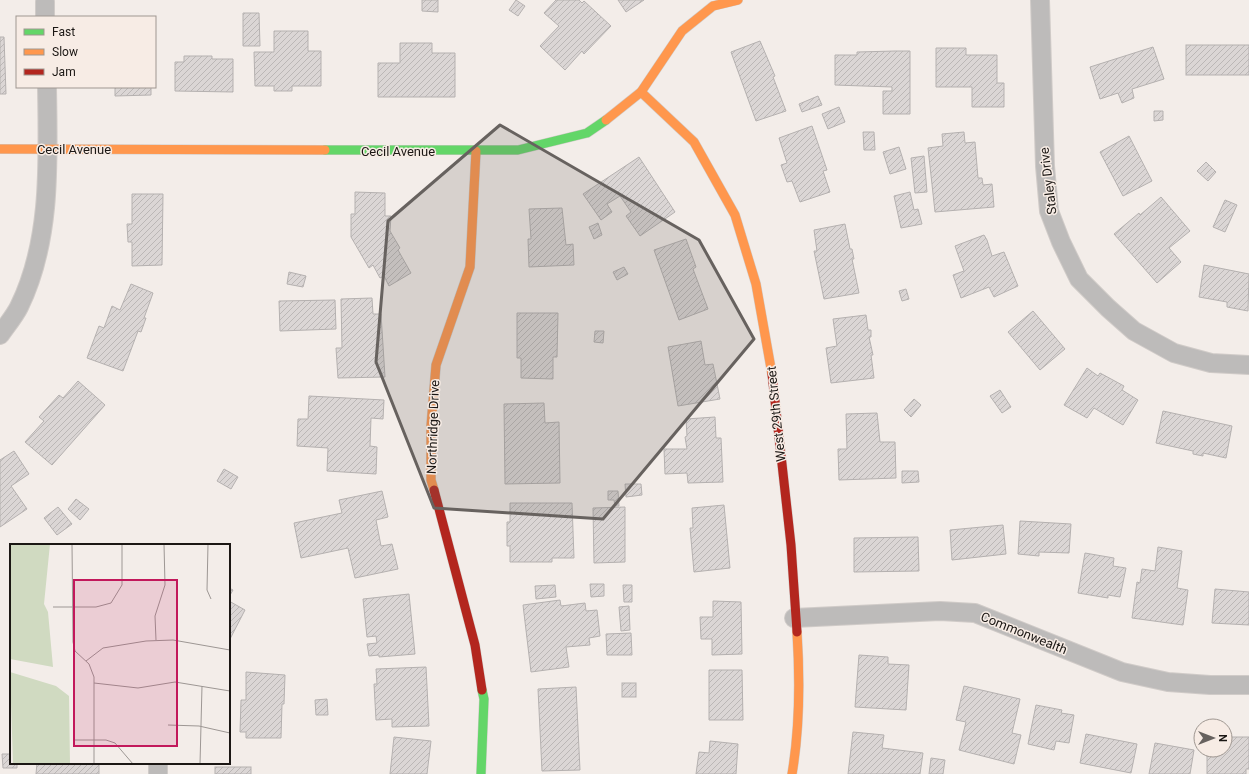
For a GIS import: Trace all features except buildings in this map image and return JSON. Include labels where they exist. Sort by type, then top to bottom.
[{"type":"street","name":"Cecil Avenue","points":[[0,149],[518,150],[587,133],[618,112],[641,92],[682,30],[713,6],[738,0]]},
{"type":"street","name":"Staley Drive","points":[[1040,0],[1045,166],[1049,211],[1061,242],[1079,279],[1134,331],[1174,353],[1211,363],[1249,365]]},
{"type":"street","points":[[0,335],[19,308],[42,239],[48,149],[47,88]]},
{"type":"street","name":"West 29th Street","points":[[641,92],[694,142],[735,215],[756,284],[771,361],[791,545],[794,618],[800,677],[796,749],[792,774]]},
{"type":"street","name":"Northridge Drive","points":[[476,151],[470,267],[436,365],[431,426],[431,480],[448,550],[475,644],[484,699],[481,774]]},
{"type":"street","name":"Commonwealth","points":[[794,618],[940,611],[975,613],[1122,672],[1168,682],[1210,686],[1249,685]]},
{"type":"highlighted area","points":[[500,125],[699,240],[754,339],[603,519],[434,508],[376,362],[388,221]]},
{"type":"traffic: fast","points":[[325,150],[518,150],[587,133],[606,120]]},
{"type":"traffic: fast","points":[[481,774],[484,699],[482,690]]},
{"type":"traffic: slow","points":[[606,120],[641,92],[682,31],[713,6],[738,0]]},
{"type":"traffic: slow","points":[[641,92],[694,142],[735,215],[756,284],[772,374]]},
{"type":"traffic: slow","points":[[0,149],[325,150]]},
{"type":"traffic: slow","points":[[434,490],[431,480],[431,426],[436,365],[470,267],[476,151]]},
{"type":"traffic: slow","points":[[792,774],[797,739],[799,703],[797,632]]},
{"type":"traffic: jam","points":[[772,374],[791,545],[797,632]]},
{"type":"traffic: jam","points":[[434,490],[475,645],[482,690]]}]
